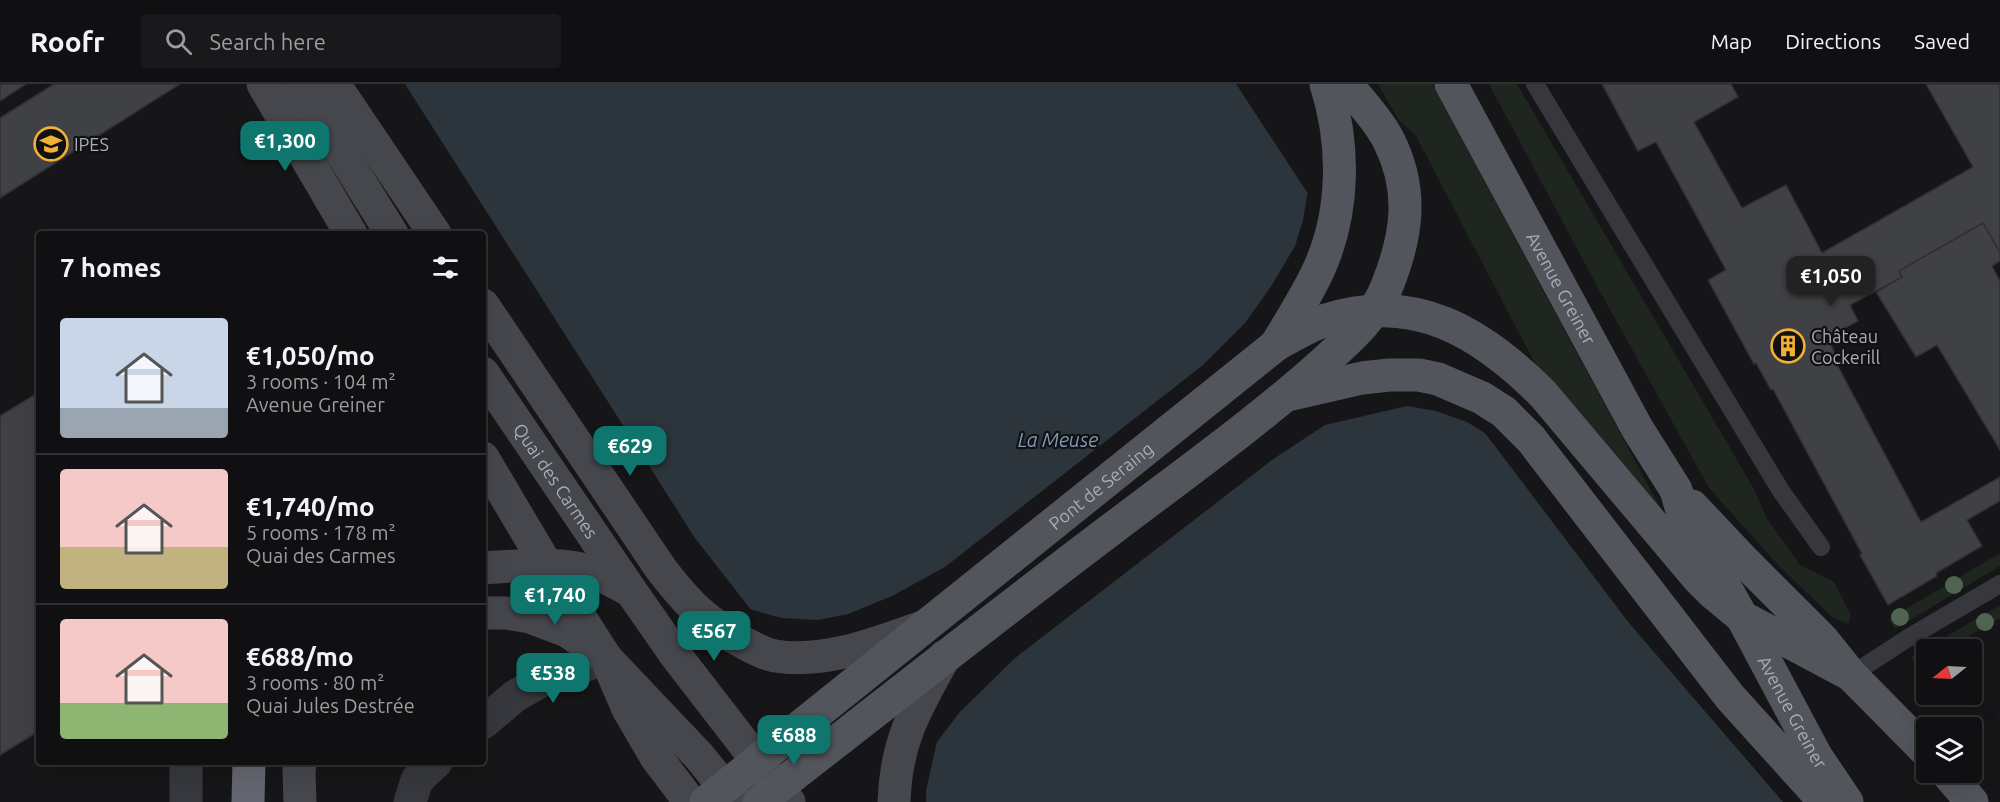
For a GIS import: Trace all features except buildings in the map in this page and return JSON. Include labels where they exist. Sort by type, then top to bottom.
[{"type":"highway","points":[[248,802],[249,765]]},
{"type":"main road","points":[[263,84],[349,231]]},
{"type":"main road","points":[[299,84],[390,231]]},
{"type":"main road","points":[[334,84],[433,231]]},
{"type":"main road","points":[[1276,345],[1318,270],[1329,245],[1335,219],[1340,168],[1338,140],[1326,84]]},
{"type":"main road","points":[[759,802],[788,791],[843,736],[1287,395],[1388,304],[1406,212],[1402,175],[1388,139],[1347,84]]},
{"type":"main road","name":"Avenue Greiner","points":[[1451,84],[1637,428],[1676,490],[1705,517],[1823,640],[1851,675]]},
{"type":"main road","points":[[1276,345],[1324,321],[1388,304],[1446,324],[1496,351],[1543,394],[1713,593],[1742,617],[1851,675],[1916,742]]},
{"type":"main road","points":[[486,309],[661,569],[681,595],[707,621],[758,650],[781,656],[837,653],[926,626]]},
{"type":"main road","name":"Pont de Seraing","points":[[706,802],[1276,345]]},
{"type":"main road","points":[[1287,395],[1362,378],[1419,375],[1463,389],[1504,412],[1531,439],[1730,697],[1825,802]]},
{"type":"main road","name":"Quai des Carmes","points":[[486,377],[677,657],[788,791]]},
{"type":"main road","points":[[486,463],[547,566],[606,658],[628,709],[650,748],[690,802]]},
{"type":"main road","name":"Avenue Greiner","points":[[1676,490],[1685,521],[1700,542],[1742,617],[1816,756],[1847,802]]},
{"type":"main road","points":[[486,568],[547,566],[597,574],[631,591]]},
{"type":"main road","points":[[486,613],[507,613],[530,617],[567,631],[606,658],[699,756],[736,802]]},
{"type":"main road","points":[[894,802],[900,749],[909,722],[945,656]]},
{"type":"main road","points":[[300,765],[300,802]]},
{"type":"main road","points":[[1956,783],[1972,802]]},
{"type":"street","points":[[486,720],[515,696],[541,681],[606,658]]},
{"type":"street","points":[[186,765],[186,802]]},
{"type":"street","points":[[410,802],[417,780],[433,765]]},
{"type":"lane","points":[[1535,84],[1781,491],[1821,548]]},
{"type":"lane","points":[[1851,675],[1908,638],[2000,584]]},
{"type":"shaded area","points":[[1378,84],[1432,84],[1674,533],[1553,398],[1416,136],[1398,119]]},
{"type":"shaded area","points":[[1489,84],[1517,84],[1754,489],[1767,519],[1800,565],[1834,582],[1851,615],[1848,624],[1832,617],[1779,566],[1709,488]]},
{"type":"shaded area","points":[[2000,553],[2000,566],[1895,629],[1889,619]]},
{"type":"shaded area","points":[[2000,605],[2000,618],[1963,639],[1942,639]]},
{"type":"shaded area","points":[[1916,654],[1916,665],[1911,657]]},
{"type":"water","name":"La Meuse","points":[[405,84],[1236,84],[1307,192],[1629,623],[1783,802],[901,802],[695,538]]},
{"type":"pier","points":[[1308,190],[1493,438],[1467,422],[1436,411],[1407,406],[1325,425],[1272,460],[1015,658],[959,713],[937,742],[926,791],[926,802],[897,802],[746,608],[781,618],[818,620],[848,614],[892,596],[945,567],[1203,365],[1245,323],[1272,285],[1295,246],[1303,220]]},
{"type":"place","name":"IPES","points":[[51,144]]},
{"type":"place","name":"Château Cockerill","points":[[1788,346]]}]
